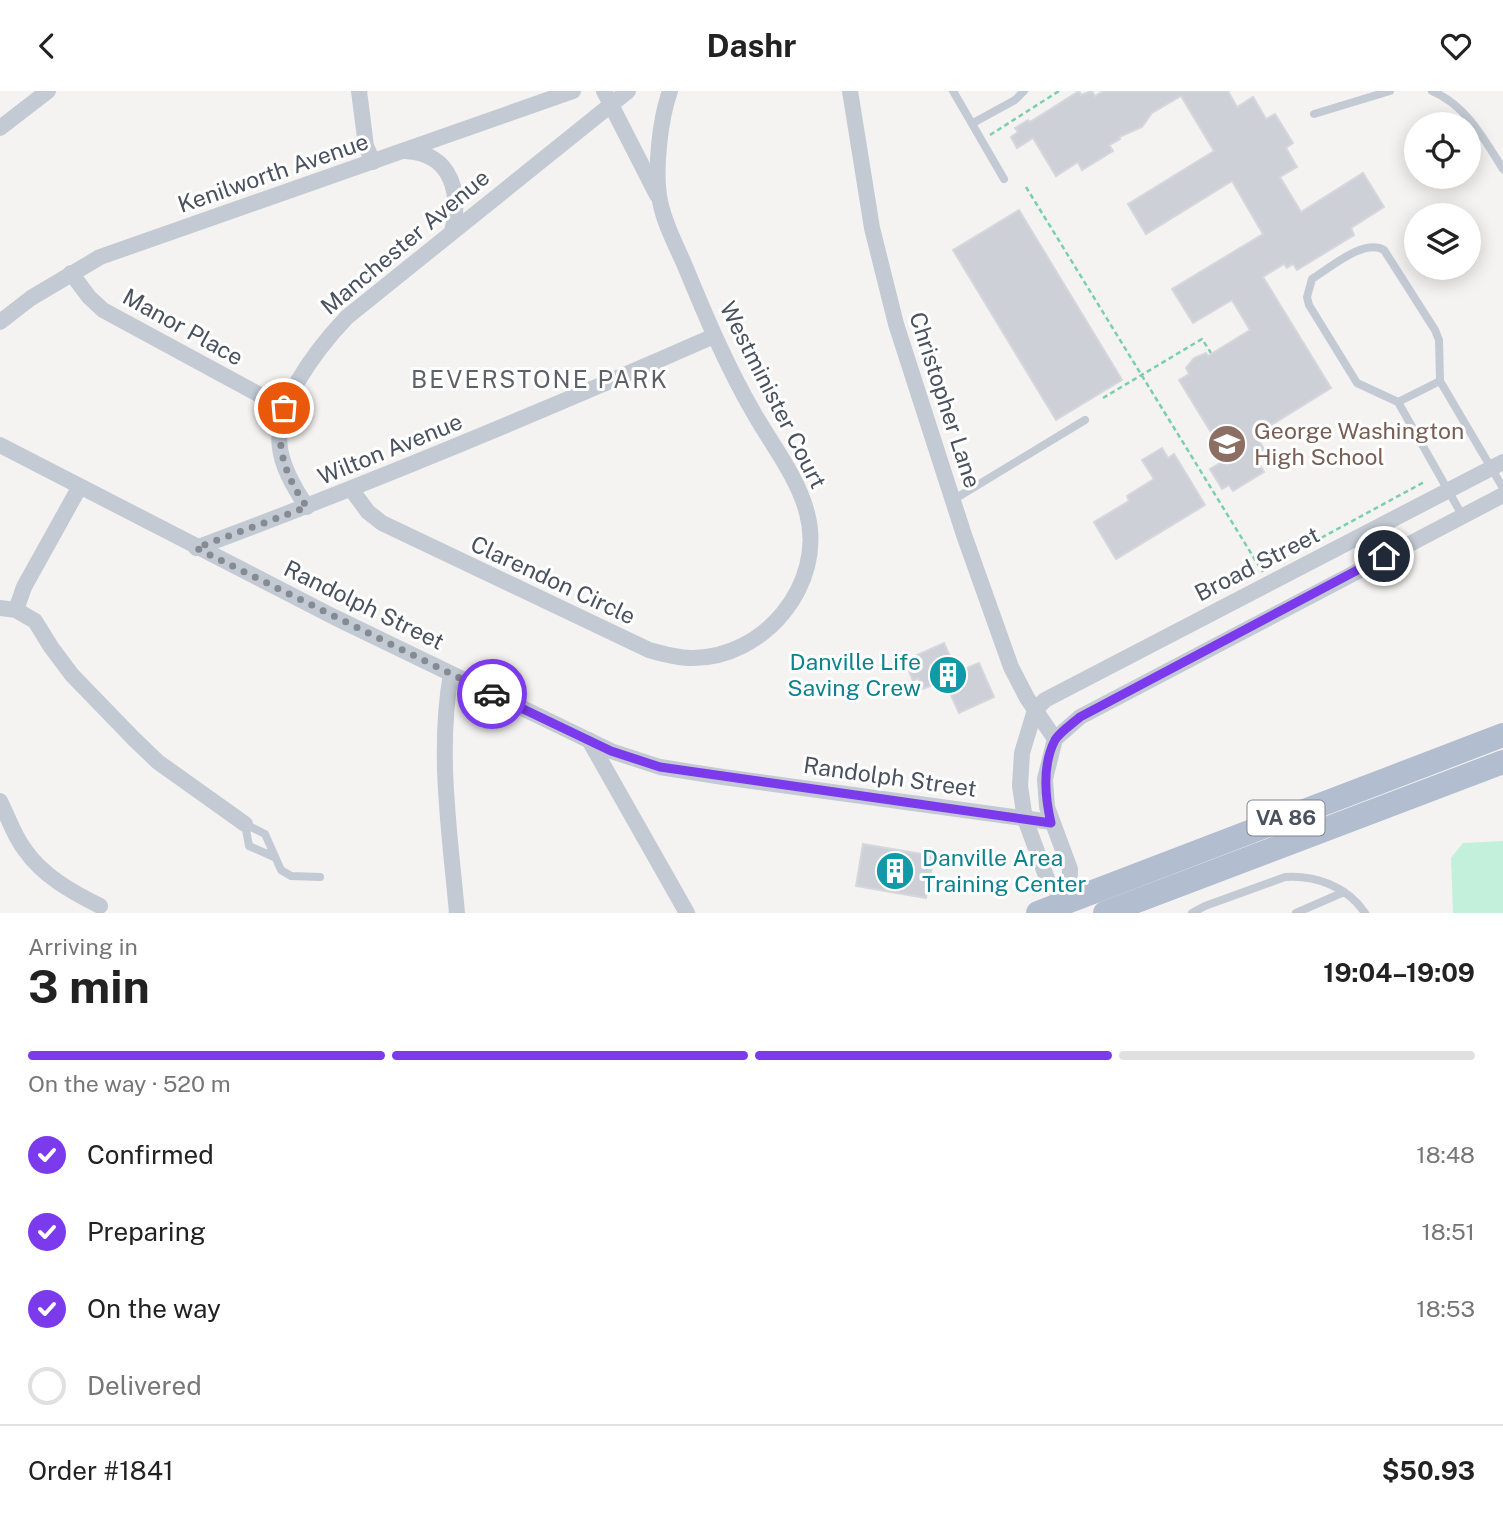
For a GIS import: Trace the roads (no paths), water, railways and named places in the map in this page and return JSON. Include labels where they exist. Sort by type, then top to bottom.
[{"type":"main road","points":[[1471,747],[1503,723]]},
{"type":"main road","name":"VA 86","points":[[1038,913],[1072,907],[1503,734]]},
{"type":"main road","name":"VA 86","points":[[1105,913],[1500,763]]},
{"type":"street","points":[[0,128],[48,91]]},
{"type":"street","points":[[359,91],[366,146],[373,162]]},
{"type":"street","name":"Kenilworth Avenue","points":[[0,322],[32,298],[100,257],[573,91]]},
{"type":"street","name":"Manchester Avenue","points":[[307,507],[288,475],[282,458],[280,423],[284,408],[308,363],[324,341],[347,317],[452,232],[608,97],[628,91]]},
{"type":"street","name":"Westminister Court","points":[[660,201],[659,150],[663,110],[670,91]]},
{"type":"street","name":"Christopher Lane","points":[[850,91],[872,228],[896,324],[1011,667],[1035,711],[1055,739]]},
{"type":"street","name":"Westminister Court","points":[[608,97],[660,201],[714,336],[741,391],[801,496],[811,536],[810,557],[799,590],[775,623],[753,638]]},
{"type":"street","points":[[402,151],[424,154],[433,159],[450,177],[457,199],[452,232]]},
{"type":"street","name":"Manor Place","points":[[71,273],[103,310],[284,408]]},
{"type":"street","name":"Wilton Avenue","points":[[196,548],[307,507],[548,409],[714,336]]},
{"type":"street","name":"Randolph Street","points":[[0,445],[196,548],[451,674],[636,761],[660,767],[1051,823]]},
{"type":"street","name":"Broad Street","points":[[1035,711],[1045,700],[1497,465]]},
{"type":"street","points":[[79,488],[24,587],[8,609],[35,621],[72,675],[158,762],[245,824]]},
{"type":"street","name":"Clarendon Circle","points":[[351,489],[368,512],[382,523],[649,650],[670,656],[699,657],[728,651],[753,638]]},
{"type":"street","points":[[1072,907],[1070,869],[1047,807],[1045,779],[1055,739],[1080,717],[1503,495]]},
{"type":"street","points":[[451,674],[445,738],[457,913]]},
{"type":"street","points":[[1035,711],[1022,753],[1020,786],[1025,819],[1049,884],[1072,907]]},
{"type":"street","points":[[589,740],[687,913]]},
{"type":"street","points":[[0,801],[17,838],[38,865],[69,890],[100,906]]},
{"type":"lane","points":[[953,91],[1004,179]]},
{"type":"lane","points":[[973,123],[1015,100],[1024,91]]},
{"type":"lane","points":[[1314,114],[1390,91]]},
{"type":"lane","points":[[1432,91],[1448,99],[1465,114],[1503,169]]},
{"type":"lane","points":[[1462,515],[1398,402],[1357,383],[1307,297],[1312,279],[1363,248],[1373,246],[1384,250],[1435,330],[1438,339],[1440,381],[1497,465],[1503,488]]},
{"type":"lane","points":[[1398,402],[1440,381]]},
{"type":"lane","points":[[953,500],[1085,420]]},
{"type":"lane","points":[[245,824],[249,846],[274,857]]},
{"type":"lane","points":[[245,824],[265,834],[281,870],[291,876],[320,877]]},
{"type":"lane","points":[[1192,913],[1285,877],[1311,878],[1344,892],[1365,913]]},
{"type":"lane","points":[[1296,913],[1344,892]]},
{"type":"place","name":"George Washington High School","points":[[1227,444]]},
{"type":"place","name":"Danville Life Saving Crew","points":[[948,675]]},
{"type":"place","name":"Danville Area Training Center","points":[[895,871]]},
{"type":"district","name":"BEVERSTONE PARK","points":[[540,380]]}]
